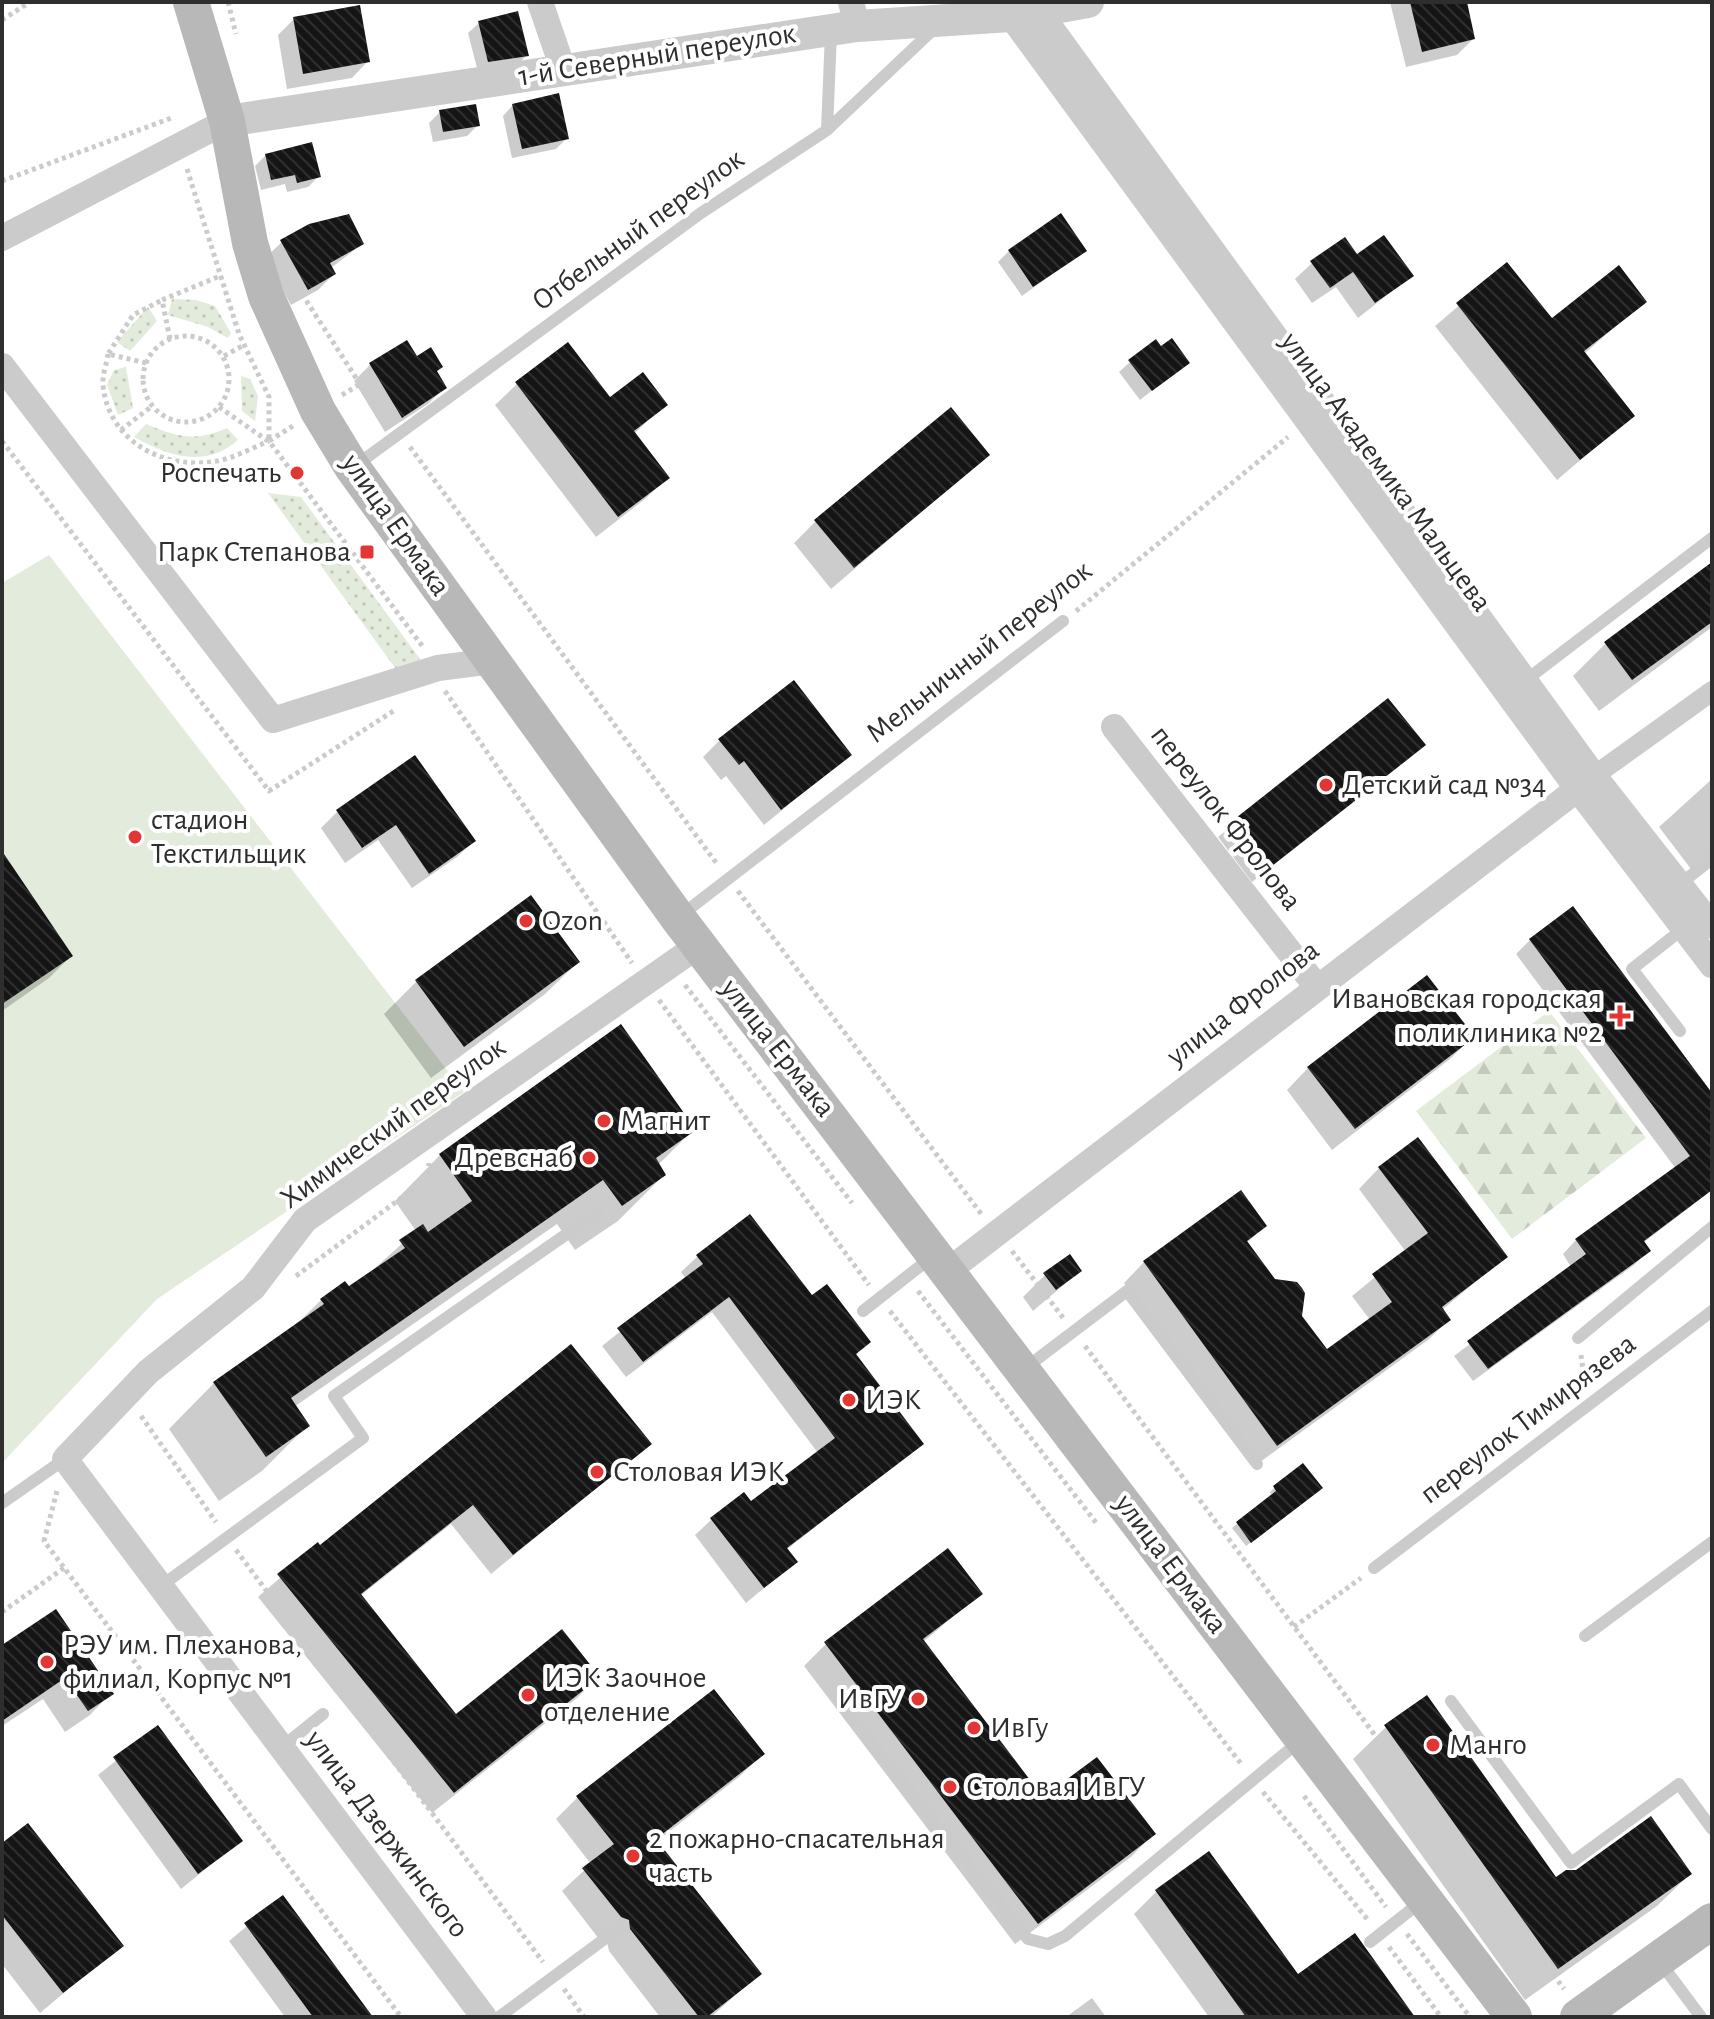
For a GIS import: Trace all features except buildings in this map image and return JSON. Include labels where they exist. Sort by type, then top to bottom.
[{"type":"main road","name":"улица Ермака","points":[[191,2],[227,121],[250,243],[266,296],[318,411],[352,467],[688,932],[1514,2017]]},
{"type":"main road","points":[[1581,2015],[1712,1921]]},
{"type":"street","points":[[540,2],[563,69]]},
{"type":"street","name":"1-й Северный переулок","points":[[227,121],[563,69],[846,19],[943,21],[1025,14],[1088,2]]},
{"type":"street","points":[[1025,14],[1526,680],[1586,782],[1680,884],[1712,926]]},
{"type":"street","name":"улица Академика Мальцева","points":[[1025,14],[1308,420],[1586,782],[1712,965]]},
{"type":"street","points":[[2,238],[227,121]]},
{"type":"street","points":[[2,366],[273,720],[438,668],[493,661]]},
{"type":"street","name":"улица Фролова","points":[[942,1262],[997,1233],[1586,782],[1712,691]]},
{"type":"street","name":"переулок Фролова","points":[[1114,727],[1317,987]]},
{"type":"street","name":"Химический переулок","points":[[65,1459],[148,1372],[253,1288],[305,1220],[645,982],[688,932]]},
{"type":"street","name":"улица Дзержинского","points":[[65,1459],[484,2017]]},
{"type":"lane","points":[[827,130],[846,19]]},
{"type":"lane","name":"Отбельный переулок","points":[[352,467],[402,435],[701,213],[827,130],[943,21]]},
{"type":"lane","points":[[1526,680],[1712,538]]},
{"type":"lane","name":"Мельничный переулок","points":[[688,932],[729,880],[1063,621]]},
{"type":"lane","points":[[1680,884],[1712,859]]},
{"type":"lane","points":[[1680,1031],[1632,969],[1684,928]]},
{"type":"lane","points":[[161,1586],[363,1438],[334,1396],[597,1213]]},
{"type":"lane","points":[[1578,1338],[1712,1227]]},
{"type":"lane","points":[[863,1311],[942,1262]]},
{"type":"lane","points":[[1023,1369],[1072,1329],[1127,1291],[1257,1464]]},
{"type":"lane","name":"переулок Тимирязева","points":[[1374,1568],[1712,1311]]},
{"type":"lane","name":"Химический переулок","points":[[2,1503],[65,1459]]},
{"type":"lane","points":[[1585,1636],[1712,1542]]},
{"type":"lane","points":[[1451,1701],[1571,1863],[1679,1784],[1712,1829]]},
{"type":"lane","points":[[282,1747],[323,1714]]},
{"type":"lane","points":[[849,1715],[1028,1939],[1048,1944],[1065,1936],[1304,1738]]},
{"type":"lane","points":[[1375,1938],[1425,1899]]},
{"type":"lane","points":[[499,2017],[622,1926]]},
{"type":"lane","points":[[1659,1960],[1701,2017]]},
{"type":"path","points":[[2,20],[30,2]]},
{"type":"path","points":[[228,2],[239,45]]},
{"type":"path","points":[[2,181],[174,116],[183,145],[189,185],[244,345],[269,397],[269,441]]},
{"type":"path","points":[[220,276],[133,315],[108,354],[103,383],[113,421],[151,456],[181,462],[217,461],[269,441],[360,384]]},
{"type":"path","points":[[300,291],[360,384],[402,435],[729,880],[1072,1329],[1581,2015]]},
{"type":"path","points":[[162,300],[170,339]]},
{"type":"path","points":[[190,335],[203,338],[224,356],[230,383],[219,407],[207,417],[178,421],[152,406],[143,378],[153,350],[170,339],[190,335]]},
{"type":"path","points":[[224,356],[244,345]]},
{"type":"path","points":[[108,354],[146,363]]},
{"type":"path","points":[[121,430],[152,406]]},
{"type":"path","points":[[219,407],[269,441],[438,668],[441,686],[645,982],[880,1298],[1375,1938],[1441,2017]]},
{"type":"path","name":"Мельничный переулок","points":[[1063,621],[1308,420]]},
{"type":"path","points":[[289,1281],[427,1179],[435,1127]]},
{"type":"path","points":[[1578,1338],[1588,1408]]},
{"type":"path","points":[[136,1409],[227,1537],[584,2017]]},
{"type":"path","points":[[65,1459],[44,1541],[401,2017]]},
{"type":"path","points":[[2,1612],[64,1568]]},
{"type":"path","points":[[1294,1627],[1374,1568]]},
{"type":"green space","points":[[172,299],[196,300],[215,306],[231,333],[228,338],[208,327],[168,315]]},
{"type":"green space","points":[[148,307],[157,321],[130,351],[117,342]]},
{"type":"green space","points":[[126,367],[133,408],[118,415],[107,385],[114,370]]},
{"type":"green space","points":[[241,376],[250,379],[258,396],[255,421],[242,411]]},
{"type":"green space","points":[[146,424],[186,436],[205,435],[227,428],[238,440],[225,449],[200,457],[173,454],[134,437]]},
{"type":"green space","points":[[268,493],[301,497],[420,659],[401,676]]},
{"type":"green space","name":"стадион Текстильщик","points":[[49,555],[464,1092],[157,1299],[2,1463],[2,583]]},
{"type":"green space","points":[[1549,1011],[1646,1138],[1512,1239],[1416,1111]]},
{"type":"place","name":"Роспечать","points":[[297,473]]},
{"type":"place","name":"Парк Степанова","points":[[367,552]]},
{"type":"place","name":"Детский сад №34","points":[[1326,785]]},
{"type":"place","name":"стадион Текстильщик","points":[[135,837]]},
{"type":"place","name":"Ozon","points":[[526,921]]},
{"type":"place","name":"Ивановская городская поликлиника №2","points":[[1620,1016]]},
{"type":"place","name":"Магнит","points":[[604,1121]]},
{"type":"place","name":"Древснаб","points":[[589,1158]]},
{"type":"place","name":"ИЭК","points":[[849,1400]]},
{"type":"place","name":"Столовая ИЭК","points":[[597,1472]]},
{"type":"place","name":"РЭУ им. Плеханова, филиал, Корпус №1","points":[[47,1662]]},
{"type":"place","name":"ИЭК Заочное отделение","points":[[528,1695]]},
{"type":"place","name":"ИвГУ","points":[[918,1699]]},
{"type":"place","name":"ИвГу","points":[[974,1728]]},
{"type":"place","name":"Манго","points":[[1433,1745]]},
{"type":"place","name":"Столовая ИвГУ","points":[[950,1787]]},
{"type":"place","name":"2 пожарно-спасательная часть","points":[[633,1856]]}]
